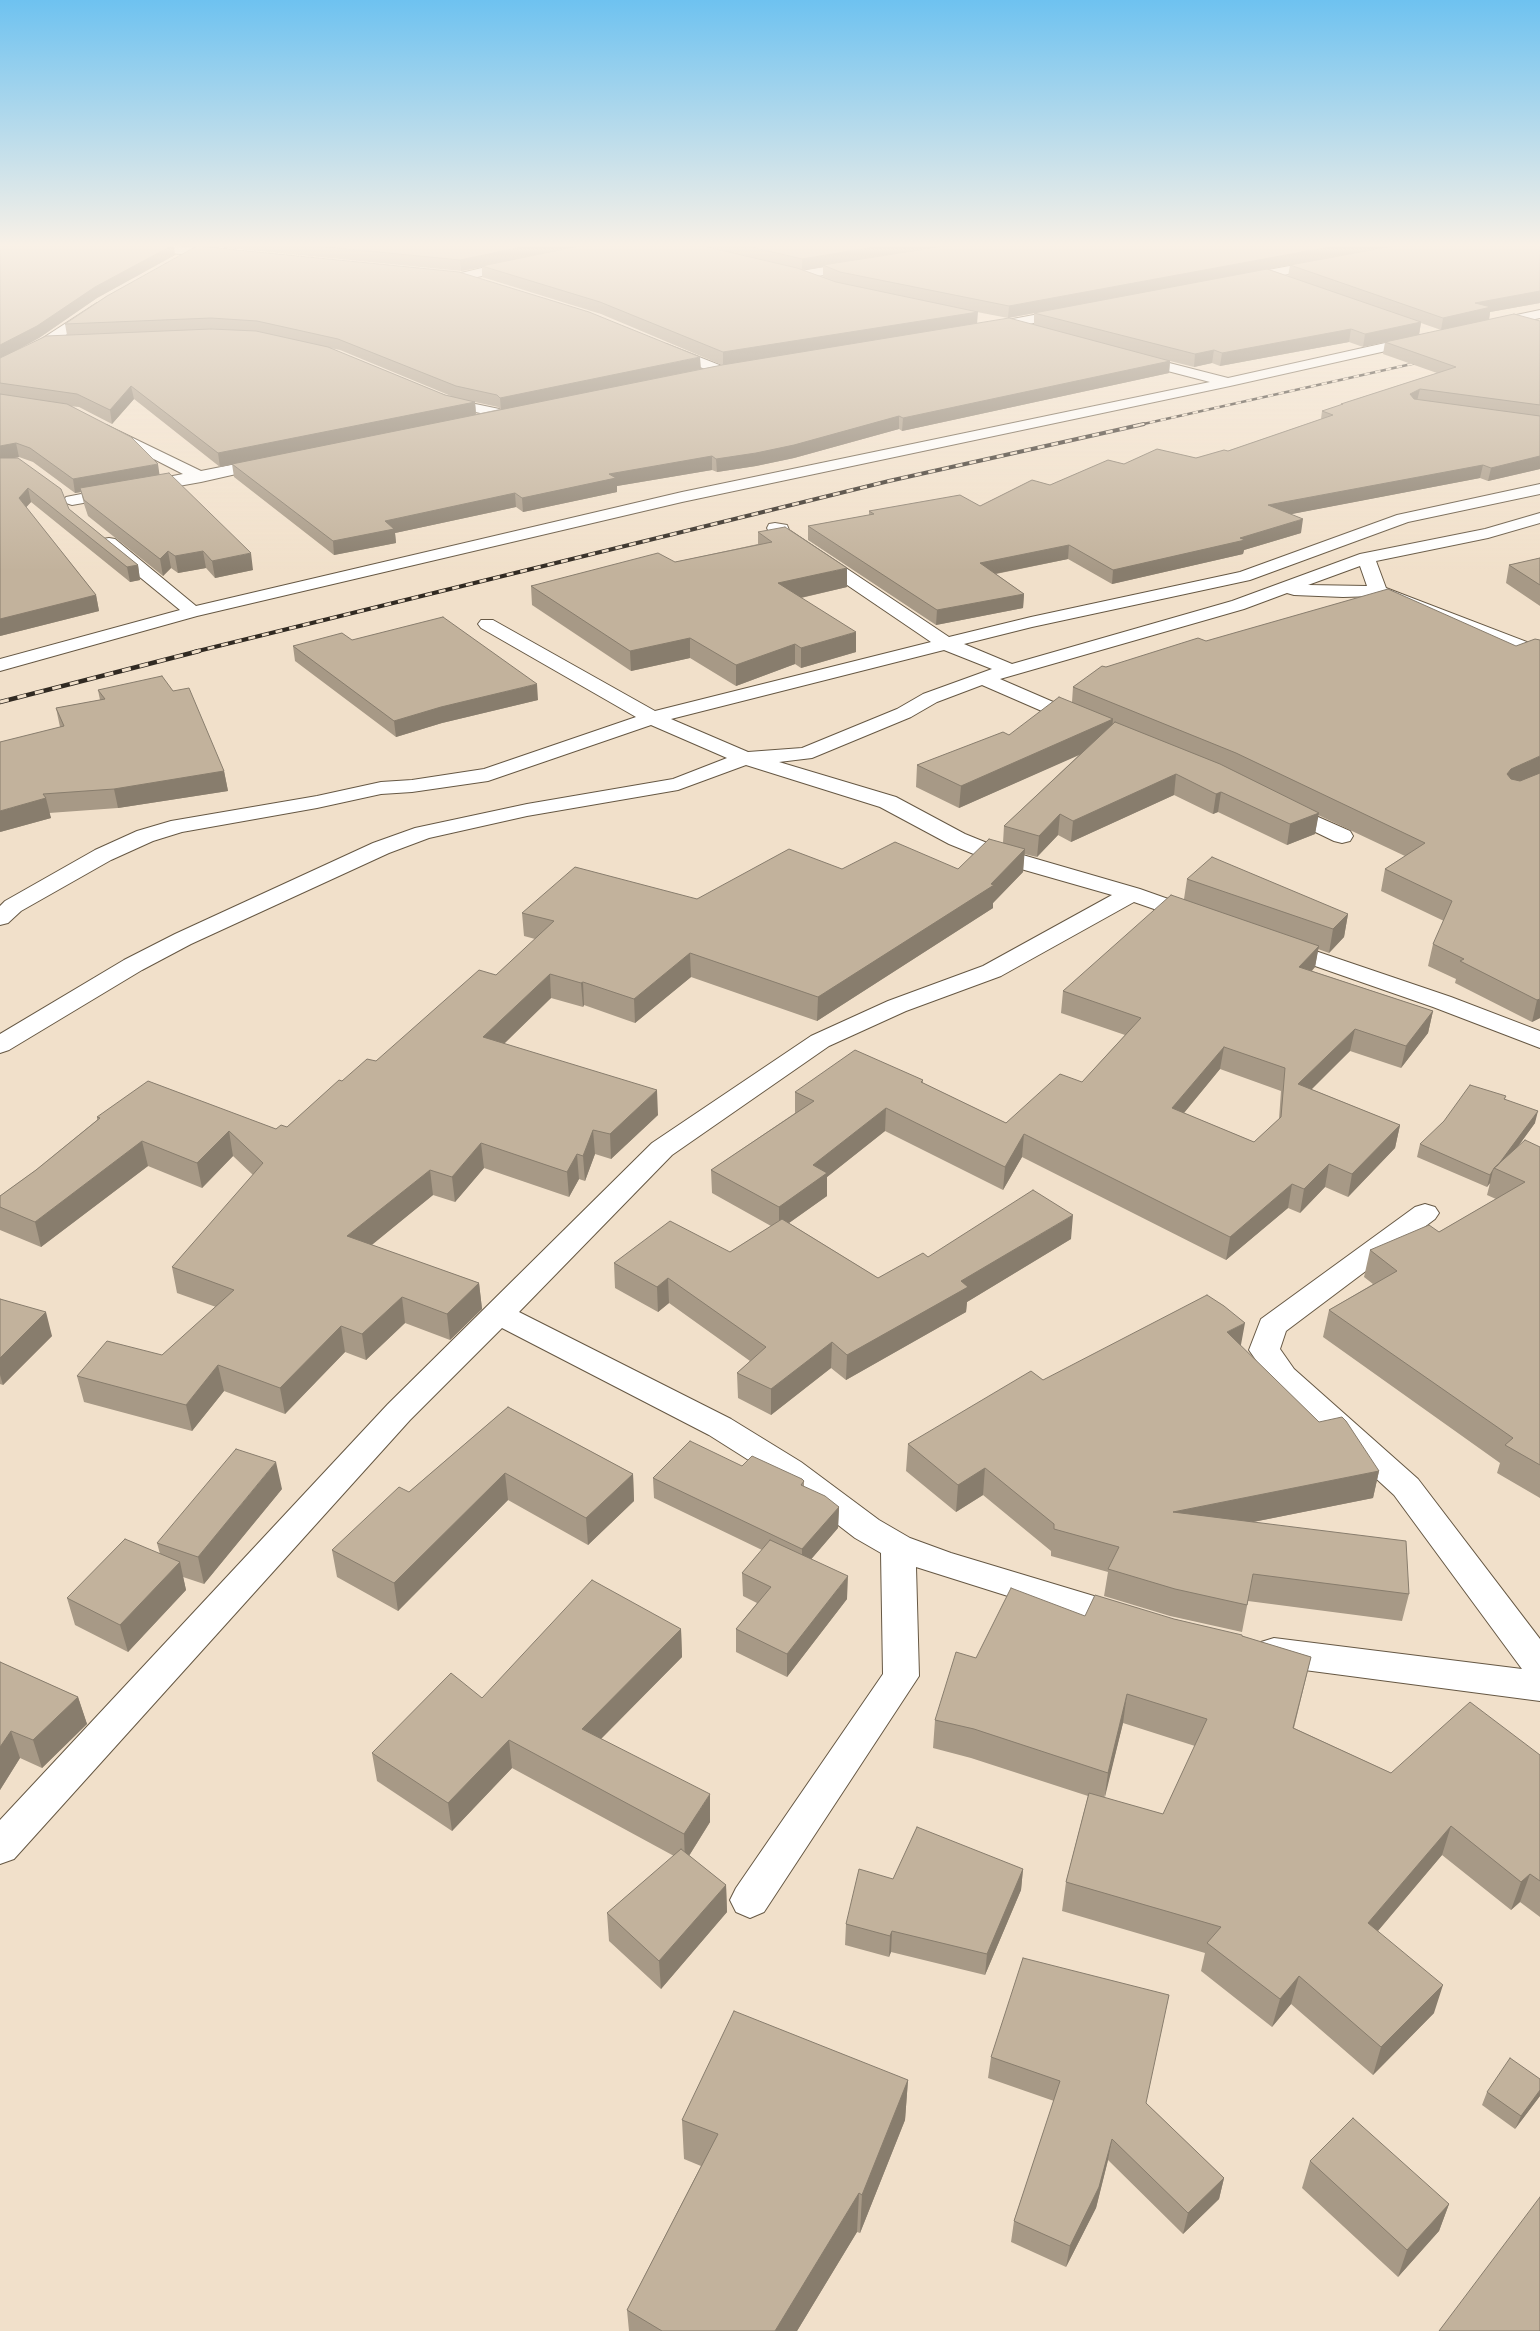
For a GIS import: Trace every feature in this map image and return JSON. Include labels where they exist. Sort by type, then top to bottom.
[{"type":"street","points":[[0,367],[25,354]]},
{"type":"street","points":[[682,354],[727,370],[694,377]]},
{"type":"street","points":[[1121,354],[1230,382]]},
{"type":"street","points":[[0,665],[192,612],[682,497],[1230,382],[1349,354]]},
{"type":"street","points":[[428,393],[452,403],[509,413],[475,420]]},
{"type":"street","points":[[91,421],[201,477]]},
{"type":"street","points":[[72,500],[289,459]]},
{"type":"street","points":[[57,489],[72,500],[79,519]]},
{"type":"street","points":[[4,904],[145,836],[179,826],[317,802],[381,788],[412,786],[488,775],[652,718],[947,644],[1267,569],[1403,518],[1540,489]]},
{"type":"street","points":[[0,1044],[133,965],[182,939],[381,848],[423,833],[483,818],[678,784],[746,758],[806,754],[904,713],[930,698],[982,678],[1238,605],[1284,590],[1366,558],[1488,533],[1540,518]]},
{"type":"street","points":[[780,529],[774,528],[947,644],[1011,670]]},
{"type":"street","points":[[94,531],[192,612]]},
{"type":"street","points":[[1366,558],[1378,591]]},
{"type":"street","points":[[1267,569],[1343,592]]},
{"type":"street","points":[[1284,590],[1378,591],[1540,653]]},
{"type":"street","points":[[487,624],[652,718],[746,758],[888,802],[957,840],[994,854],[1132,894],[1216,924]]},
{"type":"street","points":[[982,678],[1097,727]]},
{"type":"street","points":[[806,754],[840,788]]},
{"type":"street","points":[[1266,800],[1342,836]]},
{"type":"street","points":[[0,1847],[399,1412],[500,1314],[662,1149],[820,1041],[897,1006],[992,971],[1132,894]]},
{"type":"street","points":[[1263,940],[1442,1002],[1540,1040]]},
{"type":"street","points":[[1425,1213],[1272,1326],[1264,1350],[1283,1376],[1406,1487],[1540,1666]]},
{"type":"street","points":[[500,1314],[728,1432],[790,1470],[867,1529],[898,1547],[941,1563],[1151,1626]]},
{"type":"street","points":[[750,1900],[901,1676],[898,1547]]},
{"type":"street","points":[[1245,1648],[1540,1686]]},
{"type":"building","points":[[9,354],[345,354],[445,395],[475,402],[218,453],[131,386],[110,410],[77,394],[0,383],[0,358]]},
{"type":"building","points":[[375,354],[692,354],[700,357],[500,398],[497,395],[456,386]]},
{"type":"building","points":[[791,354],[1143,354],[1170,361],[903,418],[899,416],[794,445],[756,453],[716,459],[712,456],[609,474],[616,478],[522,498],[515,493],[385,521],[394,529],[333,541],[232,464],[722,365]]},
{"type":"building","points":[[1418,354],[1540,354],[1540,405],[1420,389],[1410,394],[1414,399],[1540,416],[1540,456],[1491,468],[1483,465],[1268,505],[1303,519],[1240,538],[1245,540],[1113,570],[1069,545],[980,563],[1024,594],[937,610],[808,526],[874,514],[869,511],[960,495],[980,506],[1032,480],[1050,485],[1108,460],[1124,464],[1157,449],[1196,458],[1224,450],[1228,451],[1333,415],[1322,411],[1343,404],[1341,404],[1456,367]]},
{"type":"building","points":[[0,394],[67,404],[131,437],[158,464],[73,479],[30,448],[16,443],[0,446]]},
{"type":"building","points":[[0,458],[18,458],[61,489],[69,509],[138,565],[127,567],[28,488],[19,498],[96,595],[0,619]]},
{"type":"building","points":[[169,473],[251,553],[212,561],[203,551],[175,556],[168,551],[160,559],[84,500],[80,488]]},
{"type":"building","points":[[785,527],[847,568],[778,583],[856,632],[801,648],[795,644],[736,665],[690,638],[630,651],[531,586],[658,553],[675,562],[772,542],[758,532]]},
{"type":"building","points":[[1540,558],[1540,585],[1509,565]]},
{"type":"building","points":[[1388,589],[1516,646],[1535,639],[1540,640],[1540,756],[1511,769],[1507,774],[1511,779],[1520,781],[1540,773],[1540,999],[1537,1000],[1460,961],[1464,959],[1433,944],[1452,901],[1385,869],[1425,843],[1236,753],[1073,687],[1102,666],[1106,667],[1198,638],[1206,641]]},
{"type":"building","points":[[443,617],[537,684],[441,707],[394,721],[293,646],[342,633],[352,640]]},
{"type":"building","points":[[162,676],[173,691],[189,688],[224,771],[114,789],[43,794],[46,798],[0,811],[0,742],[64,726],[56,708],[105,699],[98,690]]},
{"type":"building","points":[[1059,697],[1113,719],[961,786],[917,765],[1003,732],[1009,735]]},
{"type":"building","points":[[1115,722],[1220,764],[1319,813],[1290,824],[1221,792],[1216,794],[1176,774],[1073,821],[1060,814],[1039,836],[1004,826]]},
{"type":"building","points":[[989,839],[1025,849],[991,884],[994,885],[818,997],[690,953],[634,999],[583,982],[550,974],[483,1037],[657,1090],[610,1134],[593,1130],[583,1156],[577,1154],[567,1172],[481,1143],[452,1177],[430,1170],[347,1236],[479,1283],[447,1314],[402,1297],[362,1334],[341,1326],[280,1388],[218,1365],[186,1405],[77,1376],[107,1341],[162,1355],[234,1290],[172,1267],[263,1163],[229,1131],[197,1163],[142,1141],[35,1222],[0,1207],[0,1196],[36,1170],[100,1118],[97,1117],[148,1081],[276,1129],[281,1125],[287,1127],[339,1080],[342,1081],[367,1059],[376,1061],[479,970],[496,975],[554,921],[522,913],[575,867],[697,899],[789,849],[842,869],[895,842],[958,869]]},
{"type":"building","points":[[1212,857],[1348,914],[1333,929],[1187,879]]},
{"type":"building","points":[[1171,895],[1319,946],[1299,967],[1433,1011],[1406,1046],[1355,1029],[1298,1084],[1400,1125],[1352,1174],[1329,1164],[1304,1189],[1292,1184],[1230,1237],[1024,1134],[1005,1167],[886,1108],[813,1165],[827,1173],[779,1207],[711,1170],[814,1101],[795,1092],[855,1050],[923,1080],[921,1082],[1006,1123],[1060,1074],[1082,1082],[1141,1018],[1063,991]],"holes":[[[1224,1047],[1285,1068],[1281,1117],[1254,1142],[1172,1108]]]},
{"type":"building","points":[[1470,1085],[1506,1096],[1504,1099],[1538,1111],[1490,1175],[1420,1144],[1444,1121]]},
{"type":"building","points":[[1525,1140],[1540,1147],[1540,1465],[1505,1445],[1513,1438],[1329,1310],[1397,1271],[1370,1250],[1429,1225],[1439,1232],[1525,1182],[1494,1168]]},
{"type":"building","points":[[1033,1190],[1073,1215],[961,1281],[968,1287],[847,1355],[832,1342],[771,1389],[737,1373],[766,1347],[668,1278],[657,1287],[614,1263],[670,1221],[730,1252],[782,1219],[878,1278],[923,1253],[928,1257]]},
{"type":"building","points":[[1207,1295],[1245,1323],[1227,1332],[1319,1422],[1342,1417],[1379,1471],[1173,1512],[1406,1541],[1409,1594],[1253,1574],[1247,1605],[1175,1589],[1108,1569],[1119,1547],[1054,1529],[1054,1524],[985,1468],[958,1485],[908,1444],[1031,1371],[1043,1380]]},
{"type":"building","points":[[0,1299],[46,1312],[0,1358]]},
{"type":"building","points":[[508,1407],[633,1474],[586,1518],[505,1473],[394,1583],[332,1550],[399,1487],[409,1492]]},
{"type":"building","points":[[690,1441],[742,1466],[752,1456],[802,1479],[804,1481],[801,1485],[825,1496],[839,1507],[802,1549],[653,1478]]},
{"type":"building","points":[[236,1449],[276,1462],[198,1557],[157,1543]]},
{"type":"building","points":[[125,1539],[180,1562],[120,1625],[67,1598]]},
{"type":"building","points":[[770,1540],[848,1576],[787,1654],[736,1629],[771,1587],[742,1573]]},
{"type":"building","points":[[592,1580],[681,1629],[582,1729],[710,1794],[684,1834],[509,1740],[448,1803],[372,1753],[451,1673],[482,1698]]},
{"type":"building","points":[[1011,1588],[1085,1616],[1095,1595],[1174,1619],[1242,1635],[1311,1657],[1293,1728],[1391,1773],[1470,1702],[1540,1755],[1540,1881],[1530,1874],[1521,1882],[1451,1826],[1368,1923],[1443,1985],[1381,2047],[1299,1976],[1280,1999],[1207,1943],[1221,1927],[1066,1882],[1089,1793],[1163,1814],[1207,1719],[1127,1694],[1108,1773],[974,1729],[935,1720],[956,1652],[976,1658]]},
{"type":"building","points":[[0,1662],[78,1697],[33,1740],[11,1731],[0,1747]]},
{"type":"building","points":[[917,1827],[1023,1869],[987,1954],[892,1931],[890,1936],[846,1924],[859,1869],[893,1879]]},
{"type":"building","points":[[681,1849],[726,1885],[659,1961],[607,1913]]},
{"type":"building","points":[[1023,1958],[1169,1995],[1146,2103],[1224,2178],[1188,2213],[1112,2139],[1099,2187],[1070,2246],[1014,2221],[1060,2081],[991,2057]]},
{"type":"building","points":[[734,2011],[908,2080],[862,2195],[859,2193],[775,2331],[662,2331],[627,2310],[718,2134],[682,2120]]},
{"type":"building","points":[[1510,2058],[1540,2079],[1540,2090],[1521,2116],[1487,2092]]},
{"type":"building","points":[[1353,2118],[1449,2204],[1407,2250],[1310,2161]]},
{"type":"building","points":[[1540,2197],[1540,2331],[1439,2331]]},
{"type":"railway","points":[[1139,425],[1425,361]]},
{"type":"railway","points":[[194,652],[889,481],[1144,424]]},
{"type":"railway","points":[[0,702],[199,651]]}]
